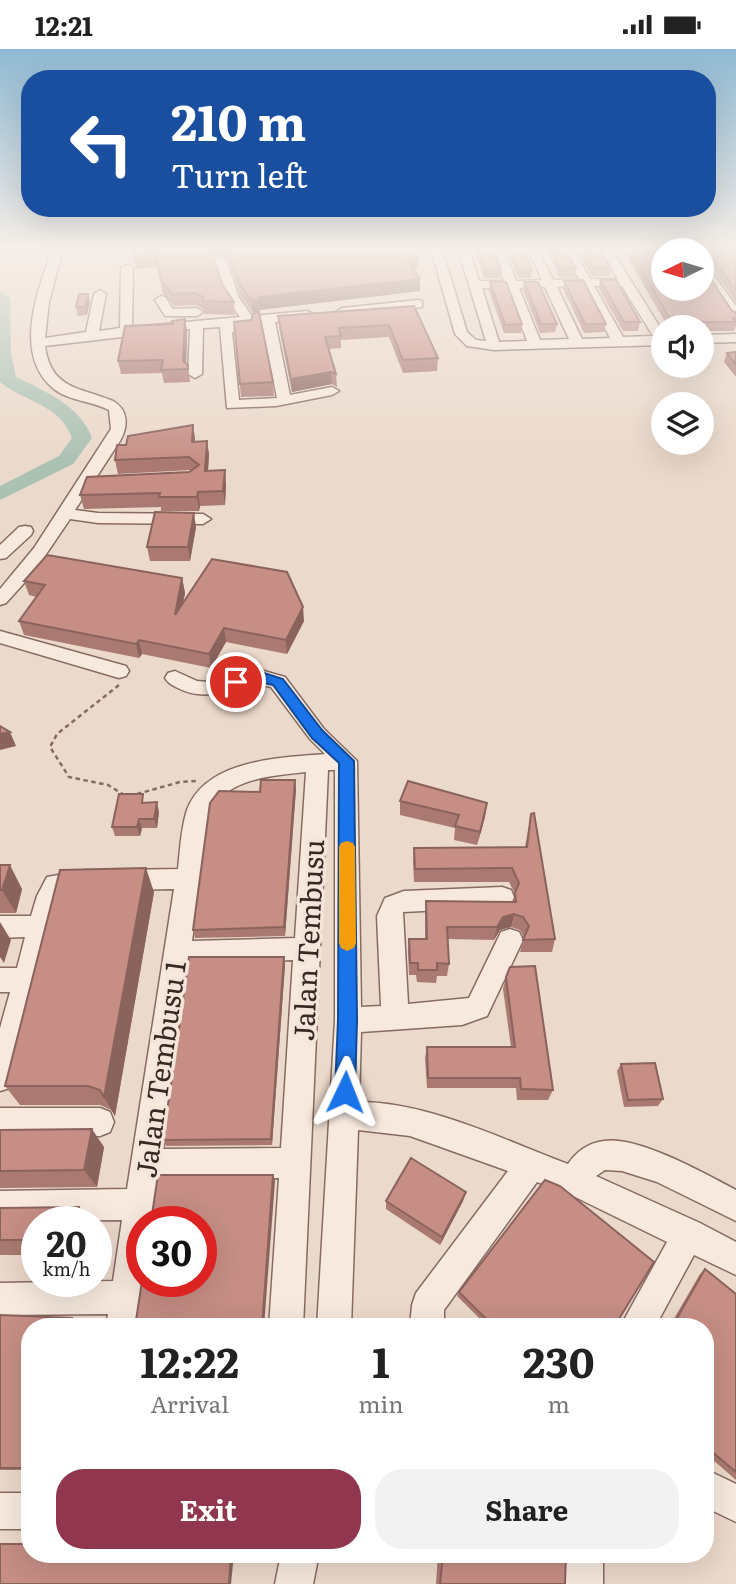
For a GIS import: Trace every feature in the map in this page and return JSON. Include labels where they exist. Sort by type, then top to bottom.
[{"type":"street","points":[[0,599],[35,558],[62,513],[111,445],[120,425],[115,408],[59,386],[41,363],[36,343],[41,321]]},
{"type":"street","points":[[92,335],[95,321]]},
{"type":"street","points":[[126,321],[126,331]]},
{"type":"street","points":[[195,374],[205,321]]},
{"type":"street","points":[[36,343],[126,331],[249,321],[269,323]]},
{"type":"street","points":[[269,323],[284,399],[232,405],[225,330],[269,323],[288,321]]},
{"type":"street","points":[[457,321],[461,334],[472,343],[494,346],[651,341]]},
{"type":"street","points":[[486,321],[494,346]]},
{"type":"street","points":[[526,321],[536,344]]},
{"type":"street","points":[[566,321],[577,343]]},
{"type":"street","points":[[607,321],[619,342]]},
{"type":"street","points":[[714,339],[736,338]]},
{"type":"street","points":[[111,445],[132,442]]},
{"type":"street","points":[[0,554],[25,531]]},
{"type":"street","points":[[35,558],[62,562]]},
{"type":"street","points":[[0,637],[119,671]]},
{"type":"street","points":[[175,678],[193,687],[209,689],[251,679],[264,678],[278,682],[317,734],[346,761],[348,1020],[334,1318]]},
{"type":"street","points":[[205,800],[220,783],[241,776],[317,763],[346,761]]},
{"type":"street","name":"Jalan Tembusu","points":[[286,1318],[317,763]]},
{"type":"street","name":"Jalan Tembusu 1","points":[[124,1312],[187,879],[205,800]]},
{"type":"street","points":[[0,1078],[13,980],[41,926],[48,896],[56,884],[69,881],[187,879]]},
{"type":"street","points":[[395,1017],[389,916],[394,905],[404,901],[502,897]]},
{"type":"street","points":[[0,927],[41,926]]},
{"type":"street","points":[[348,1020],[462,1013],[478,1007],[510,940]]},
{"type":"street","points":[[177,952],[307,949]]},
{"type":"street","points":[[344,1116],[375,1116],[410,1122],[575,1181],[736,1259]]},
{"type":"street","points":[[0,1122],[100,1122]]},
{"type":"street","points":[[575,1181],[592,1159],[601,1155],[617,1155],[638,1160],[736,1206]]},
{"type":"street","points":[[145,1164],[295,1163]]},
{"type":"street","points":[[427,1318],[428,1305],[530,1166]]},
{"type":"street","points":[[0,1206],[140,1204]]},
{"type":"street","points":[[641,1318],[689,1234]]},
{"type":"street","points":[[0,1299],[124,1312]]},
{"type":"street","points":[[714,1492],[736,1504]]},
{"type":"street","points":[[0,1511],[21,1511]]},
{"type":"street","points":[[294,1584],[298,1563]]},
{"type":"street","points":[[584,1563],[584,1584]]},
{"type":"lane","points":[[284,399],[332,391]]},
{"type":"lane","points":[[83,483],[110,482]]},
{"type":"lane","points":[[62,513],[97,518],[204,519]]},
{"type":"path","points":[[119,671],[124,673],[124,678],[114,691],[52,738],[52,753],[69,777],[108,785],[129,797],[196,780],[205,800]]},
{"type":"building","points":[[172,321],[185,321],[183,361],[188,365],[188,369],[161,370],[163,360],[118,361],[125,326],[173,324]]},
{"type":"building","points":[[261,321],[273,382],[240,384],[234,322]]},
{"type":"building","points":[[279,321],[421,321],[438,358],[403,360],[389,325],[339,328],[341,336],[325,337],[336,374],[331,372],[291,379]]},
{"type":"building","points":[[503,321],[521,321],[522,324],[505,325]]},
{"type":"building","points":[[540,321],[555,321],[557,324],[541,324]]},
{"type":"building","points":[[583,321],[604,321],[606,324],[585,324]]},
{"type":"building","points":[[736,352],[736,365],[727,353]]},
{"type":"building","points":[[193,425],[192,442],[207,441],[205,471],[225,470],[223,491],[198,492],[197,497],[159,497],[160,493],[80,495],[87,477],[189,472],[199,465],[189,457],[115,460],[117,445],[126,445],[128,436]]},
{"type":"building","points":[[155,512],[194,513],[188,547],[147,547]]},
{"type":"building","points":[[47,555],[182,578],[175,615],[212,559],[287,572],[303,607],[286,640],[224,628],[209,654],[139,640],[136,644],[19,621],[45,585],[24,581]]},
{"type":"building","points":[[0,726],[10,732],[0,734]]},
{"type":"building","points":[[261,780],[295,780],[284,927],[193,930],[210,803],[219,791],[260,792]]},
{"type":"building","points":[[408,781],[487,803],[480,832],[455,826],[459,815],[400,801]]},
{"type":"building","points":[[119,794],[143,794],[142,803],[157,802],[154,819],[139,819],[137,827],[112,827]]},
{"type":"building","points":[[534,813],[555,939],[523,940],[529,926],[523,917],[514,914],[503,917],[497,927],[447,927],[449,964],[437,963],[437,970],[418,970],[418,963],[410,963],[409,939],[427,939],[426,901],[516,902],[515,893],[519,883],[512,868],[415,869],[414,848],[527,847],[531,814]]},
{"type":"building","points":[[0,865],[10,865],[2,890],[0,890]]},
{"type":"building","points":[[146,868],[104,1097],[100,1090],[88,1086],[5,1086],[60,870]]},
{"type":"building","points":[[189,957],[284,957],[271,1139],[163,1140]]},
{"type":"building","points":[[535,966],[553,1090],[521,1089],[520,1078],[428,1078],[427,1047],[515,1047],[506,977],[510,967]]},
{"type":"building","points":[[655,1063],[663,1099],[628,1100],[621,1064]]},
{"type":"building","points":[[92,1129],[84,1170],[0,1171],[0,1130]]},
{"type":"building","points":[[411,1158],[466,1192],[442,1237],[386,1201]]},
{"type":"building","points":[[158,1175],[273,1175],[263,1318],[136,1318],[140,1297],[217,1297],[217,1206],[153,1206]]},
{"type":"building","points":[[545,1180],[560,1186],[654,1262],[620,1318],[485,1318],[459,1292]]},
{"type":"building","points":[[0,1208],[21,1208],[21,1240],[0,1240]]},
{"type":"building","points":[[705,1269],[736,1294],[736,1472],[714,1454],[714,1318],[677,1318]]},
{"type":"building","points":[[0,1315],[72,1318],[21,1318],[21,1468],[0,1468]]},
{"type":"building","points":[[0,1544],[21,1544],[21,1563],[230,1563],[229,1584],[0,1584]]},
{"type":"building","points":[[442,1563],[566,1563],[565,1584],[440,1584]]},
{"type":"waterway","points":[[0,494],[66,460],[82,438],[79,428],[63,411],[8,380],[2,353],[2,321]]},
{"type":"slow traffic","points":[[347,847],[347,943]]},
{"type":"route","points":[[236,682],[264,678],[278,682],[317,734],[346,761],[348,1020],[345,1092]]}]
